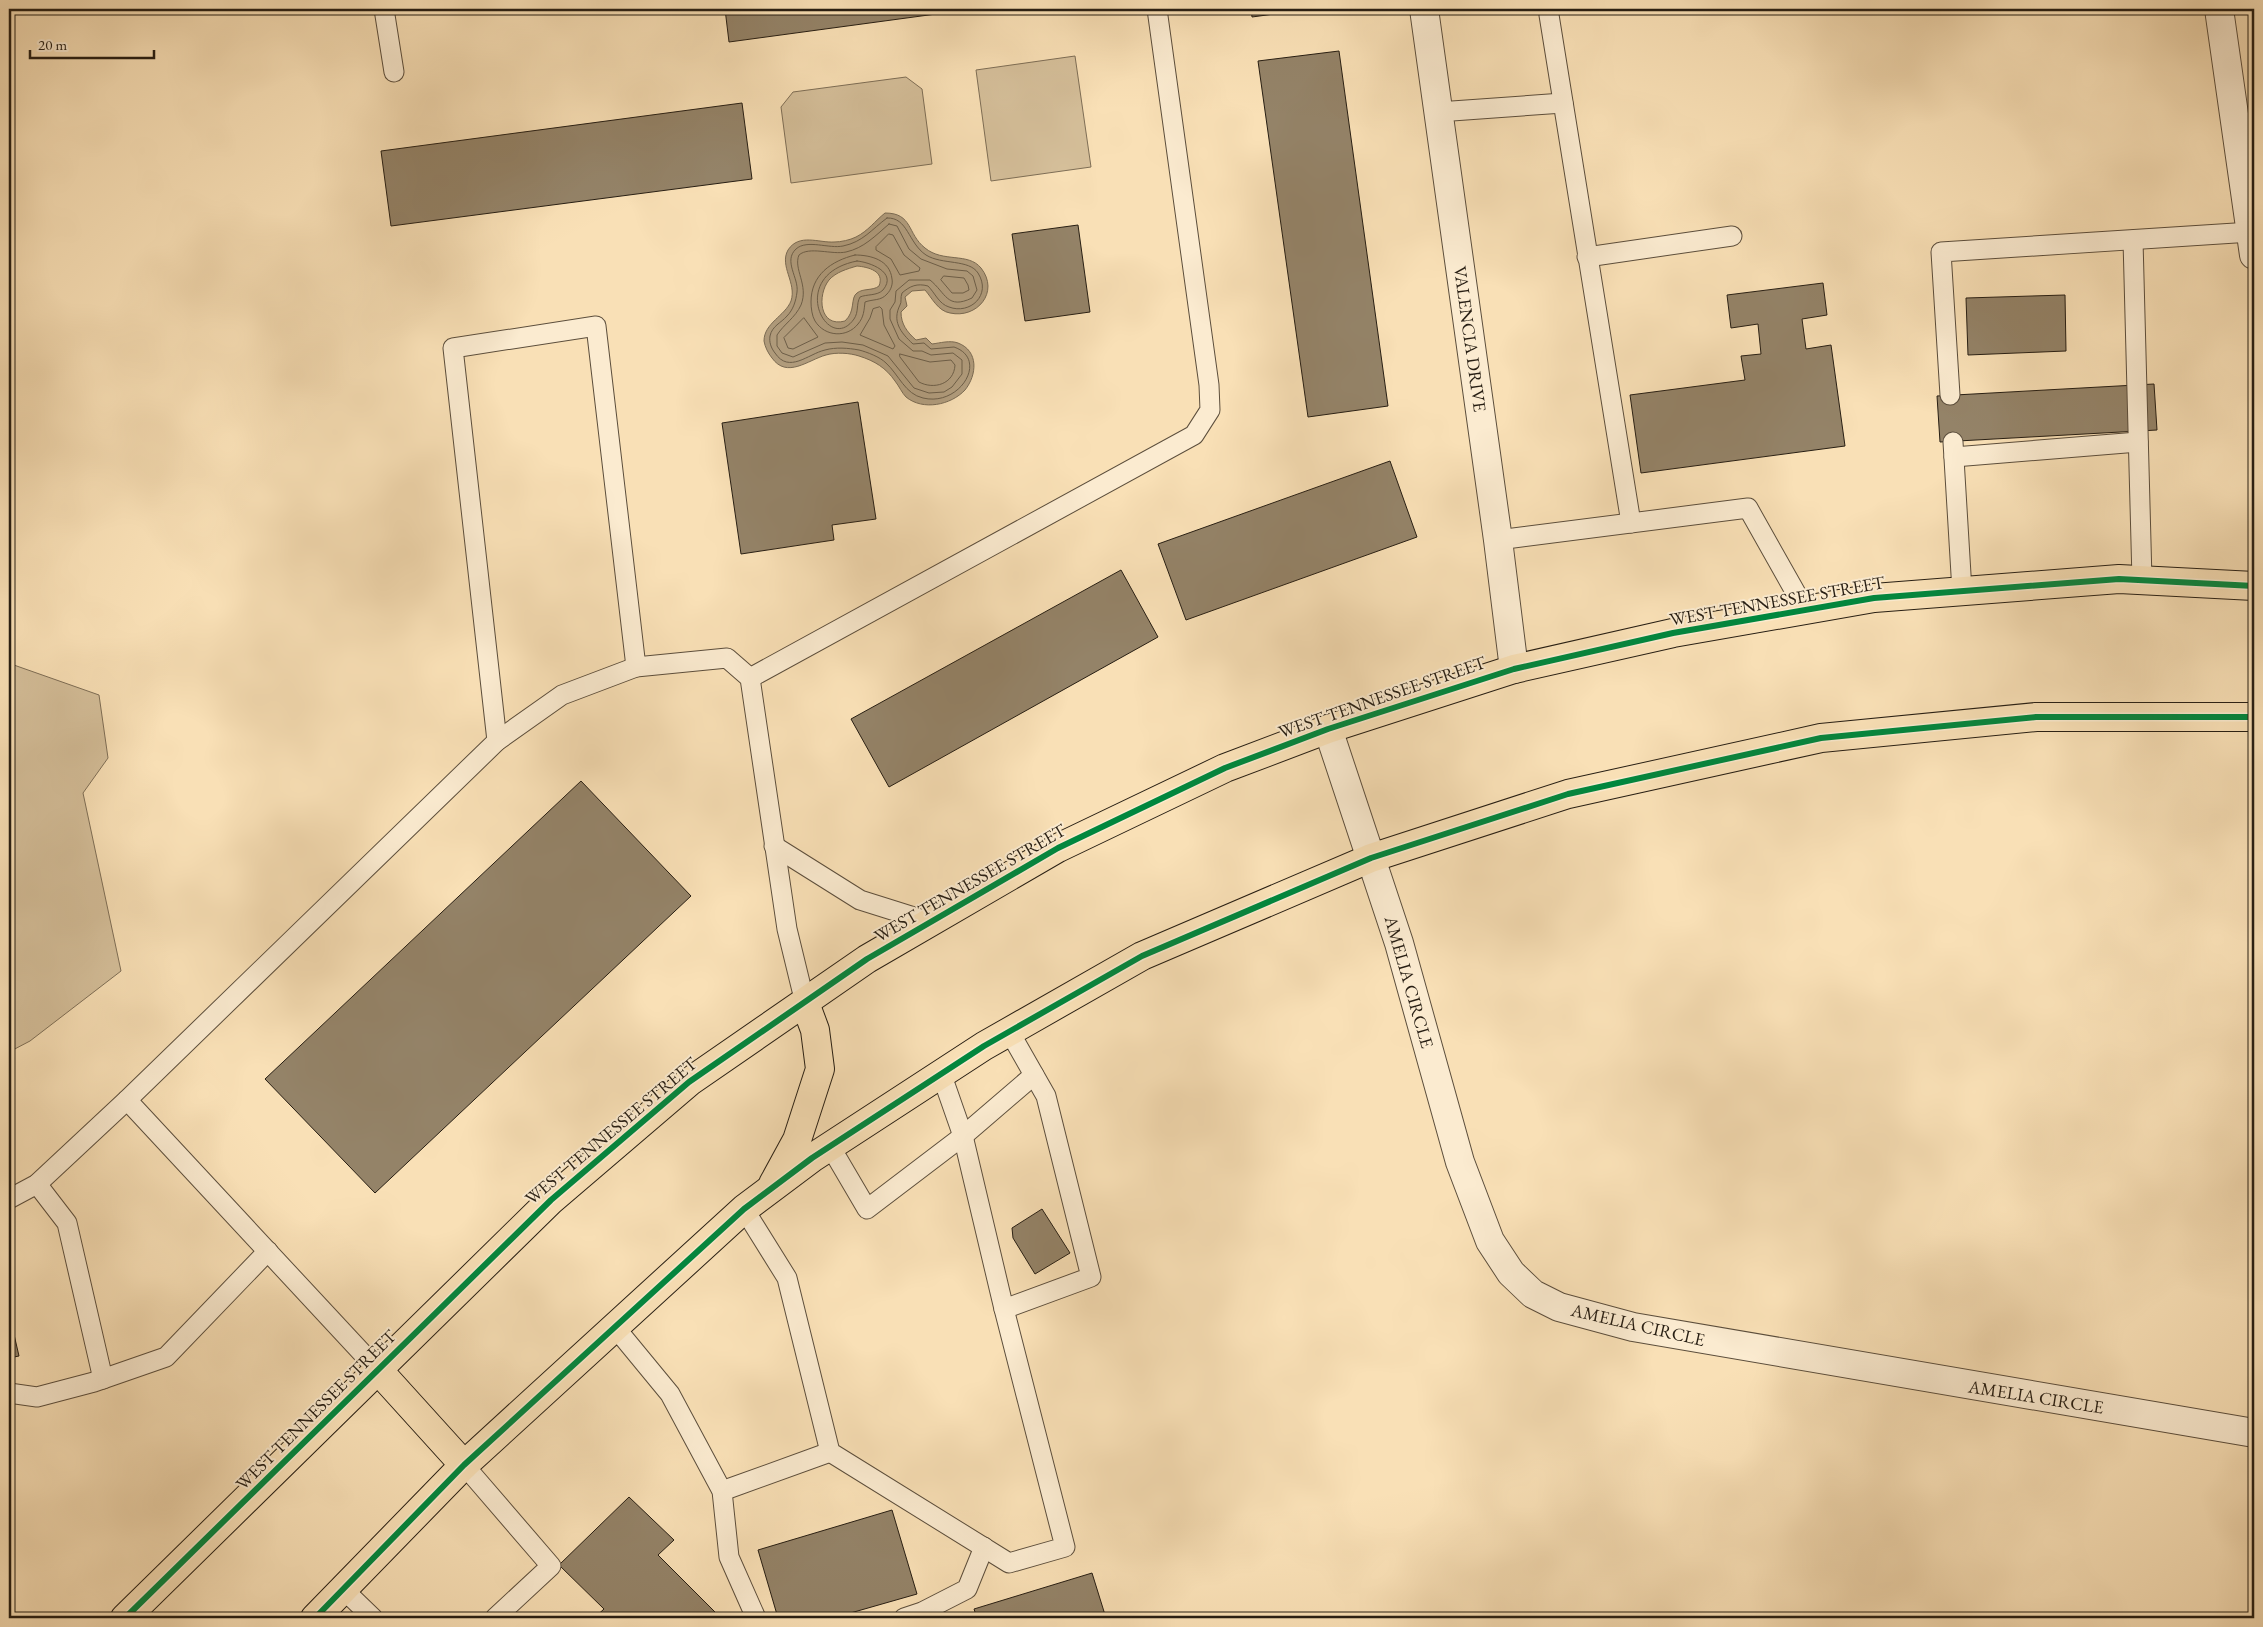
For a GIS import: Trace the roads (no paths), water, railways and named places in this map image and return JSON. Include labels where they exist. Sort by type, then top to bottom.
[{"type":"main road","name":"WEST TENNESSEE STREET","points":[[126,1618],[551,1200],[689,1082],[867,959],[1058,848],[1224,768],[1328,729],[1514,669],[1672,633],[1874,598],[2120,579],[2254,586]]},
{"type":"main road","points":[[315,1618],[464,1465],[744,1209],[830,1146],[942,1073],[1009,1031],[1142,956],[1371,858],[1568,794],[1821,738],[2036,717],[2254,717]]},
{"type":"main road","points":[[770,1190],[797,1140],[820,1069],[815,1030],[805,1003]]},
{"type":"main road","points":[[378,1370],[464,1465]]},
{"type":"street","name":"VALENCIA DRIVE","points":[[1424,9],[1498,540],[1514,669]]},
{"type":"street","points":[[2219,9],[2250,192],[2253,243]]},
{"type":"street","name":"AMELIA CIRCLE","points":[[1328,729],[1399,943],[1460,1162],[1490,1241],[1511,1273],[1533,1294],[1558,1307],[1633,1327],[2254,1433]]},
{"type":"lane","points":[[384,9],[394,72]]},
{"type":"lane","points":[[750,678],[1194,435],[1210,410],[1209,385],[1157,9]]},
{"type":"lane","points":[[1549,15],[1631,523]]},
{"type":"lane","points":[[1438,112],[1563,103]]},
{"type":"lane","points":[[1587,257],[1732,236]]},
{"type":"lane","points":[[1950,395],[1941,252],[2133,240],[2253,243]]},
{"type":"lane","points":[[2133,240],[2142,580]]},
{"type":"lane","points":[[497,741],[453,348],[596,326],[636,668]]},
{"type":"lane","points":[[1962,591],[1954,449],[2138,442]]},
{"type":"lane","points":[[1498,540],[1748,508],[1806,611]]},
{"type":"lane","points":[[9,1199],[37,1184],[127,1100],[497,741],[562,695],[636,668],[726,658],[750,678],[787,929],[805,1003]]},
{"type":"lane","points":[[774,846],[860,900],[930,922]]},
{"type":"lane","points":[[1004,1309],[1091,1276],[1046,1096],[1009,1031]]},
{"type":"lane","points":[[744,1209],[787,1278],[830,1452],[1008,1563],[1065,1547],[1004,1309],[963,1136],[942,1073]]},
{"type":"lane","points":[[830,1146],[867,1209],[963,1136],[1034,1075]]},
{"type":"lane","points":[[127,1100],[378,1370]]},
{"type":"lane","points":[[37,1184],[67,1223],[103,1379]]},
{"type":"lane","points":[[9,1393],[37,1397],[103,1379],[166,1357],[268,1251]]},
{"type":"lane","points":[[614,1326],[670,1394],[722,1491],[729,1556],[756,1618]]},
{"type":"lane","points":[[722,1491],[830,1452]]},
{"type":"lane","points":[[464,1465],[551,1566],[495,1618]]},
{"type":"lane","points":[[904,1618],[922,1612],[967,1589],[984,1547]]},
{"type":"lane","points":[[344,1590],[373,1618]]},
{"type":"water","points":[[885,213],[901,216],[919,242],[932,253],[976,263],[986,277],[987,294],[977,308],[969,312],[960,314],[942,310],[925,290],[912,291],[905,297],[907,306],[901,312],[903,324],[916,340],[926,338],[932,344],[955,342],[965,347],[973,357],[974,371],[969,384],[959,395],[945,402],[928,405],[913,401],[906,397],[892,376],[884,369],[870,360],[859,356],[843,353],[830,354],[791,368],[778,364],[772,358],[765,345],[767,329],[791,301],[792,288],[786,262],[788,250],[803,240],[834,242],[851,239],[864,232]],"holes":[[[857,266],[878,273],[880,277],[879,286],[855,295],[851,313],[845,321],[836,322],[830,320],[825,315],[823,309],[822,301],[825,286],[838,273]]]}]
